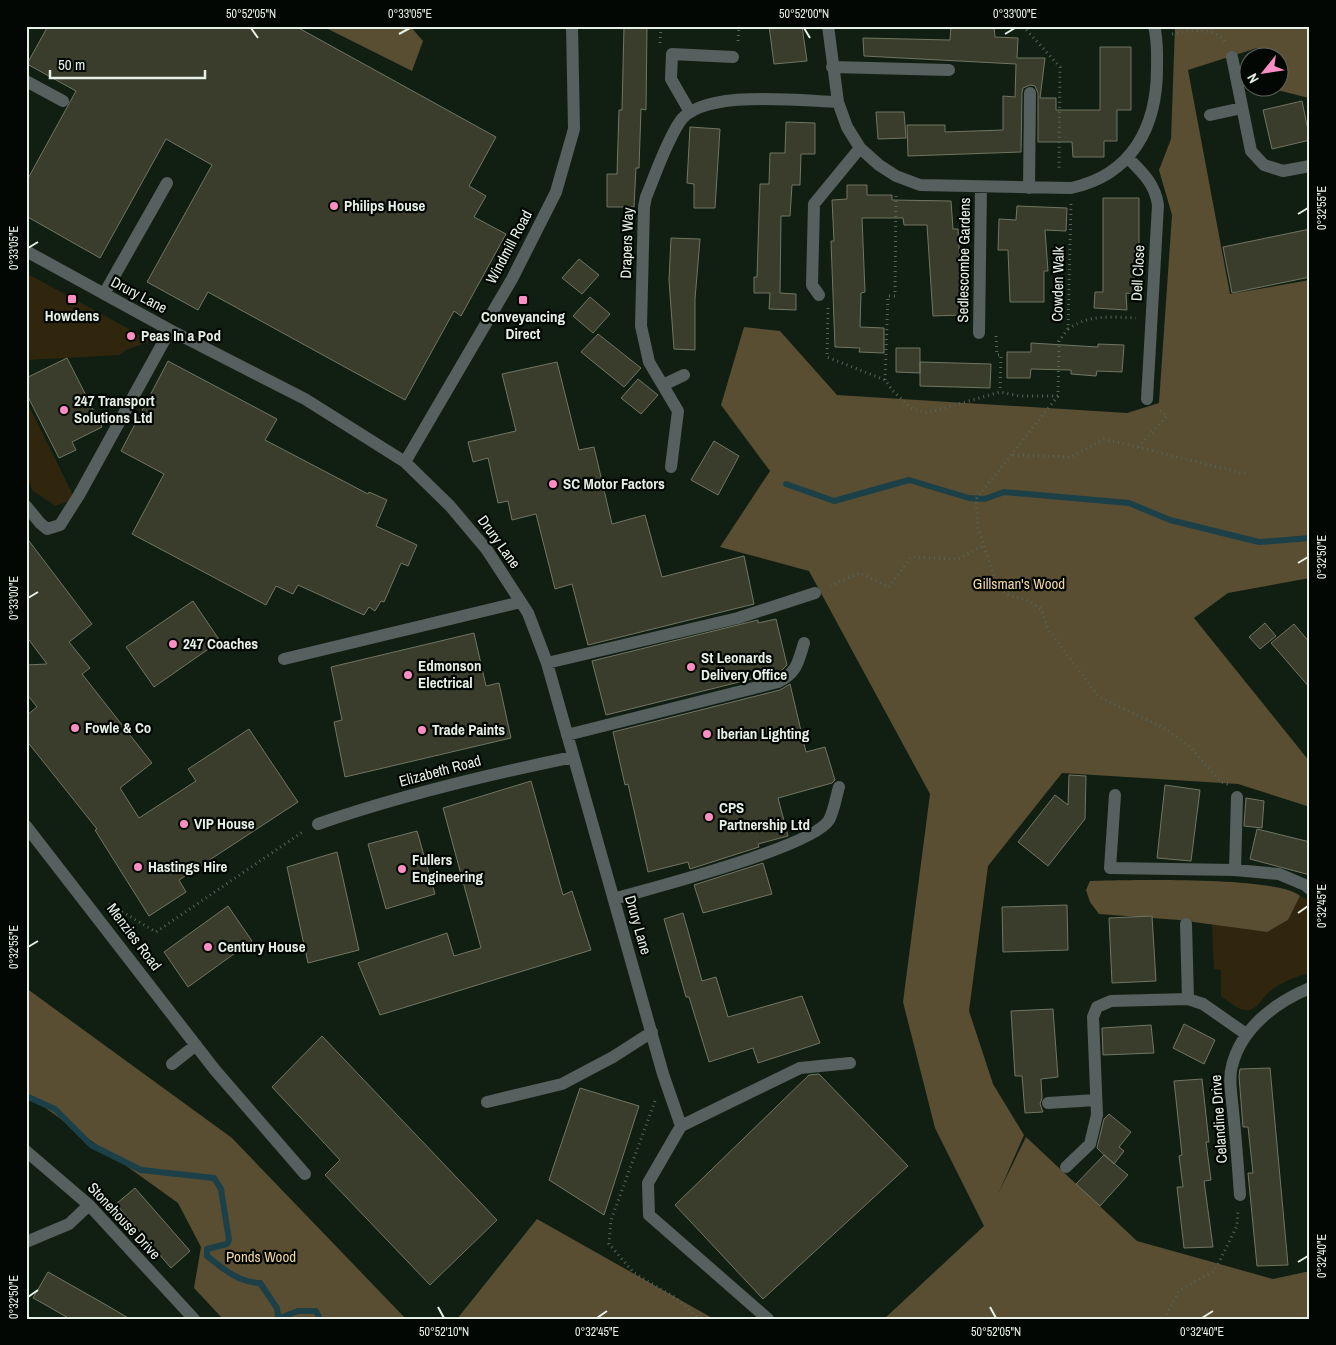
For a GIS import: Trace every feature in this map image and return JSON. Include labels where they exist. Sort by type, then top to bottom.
[{"type":"street","name":"Windmill Road","points":[[405,462],[512,279],[556,192],[574,129],[572,26]]},
{"type":"street","name":"Sedlescombe Gardens","points":[[828,26],[838,102],[847,127],[860,148],[896,176],[920,185],[1029,188],[1065,188],[1084,185],[1106,174],[1128,158],[1146,131],[1157,91],[1155,32]]},
{"type":"street","points":[[733,57],[672,54],[672,79],[690,112],[711,103],[731,99],[838,102]]},
{"type":"street","points":[[1232,58],[1251,151],[1264,166],[1283,171],[1310,166]]},
{"type":"street","points":[[832,67],[949,70]]},
{"type":"street","points":[[26,81],[63,101]]},
{"type":"street","points":[[1029,188],[1030,94]]},
{"type":"street","points":[[1210,115],[1242,108]]},
{"type":"street","name":"Drapers Way","points":[[671,467],[678,411],[649,362],[641,326],[644,207],[646,197],[680,122],[690,112]]},
{"type":"street","points":[[819,295],[812,285],[814,204],[860,148]]},
{"type":"street","name":"Dell Close","points":[[1128,158],[1147,177],[1156,191],[1158,205],[1147,399]]},
{"type":"street","points":[[104,294],[168,183]]},
{"type":"street","name":"Sedlescombe Gardens","points":[[979,333],[981,187]]},
{"type":"street","name":"Drury Lane","points":[[26,251],[170,330],[305,399],[405,462],[450,506],[487,550],[528,613],[547,664],[652,1032],[662,1074],[681,1126]]},
{"type":"street","points":[[26,506],[40,524],[47,529],[60,524],[79,496],[170,330]]},
{"type":"street","points":[[663,385],[684,375]]},
{"type":"street","points":[[547,664],[738,618],[816,593]]},
{"type":"street","points":[[284,660],[520,602]]},
{"type":"street","points":[[566,735],[778,682],[790,676],[797,666],[804,643]]},
{"type":"street","name":"Elizabeth Road","points":[[318,824],[357,810],[480,776],[573,757]]},
{"type":"street","points":[[614,899],[694,876],[811,835],[828,821],[839,787]]},
{"type":"street","points":[[1115,795],[1110,868],[1235,870],[1279,874],[1310,889]]},
{"type":"street","points":[[1235,870],[1237,797]]},
{"type":"street","name":"Menzies Road","points":[[26,826],[214,1070],[305,1174]]},
{"type":"street","points":[[1186,924],[1188,999]]},
{"type":"street","name":"Celandine Drive","points":[[1240,1195],[1231,1068],[1246,1034],[1286,998],[1310,988]]},
{"type":"street","points":[[1066,1167],[1090,1144],[1097,1115],[1093,1017],[1097,1007],[1111,1001],[1188,999],[1203,1004],[1246,1034]]},
{"type":"street","points":[[487,1102],[562,1084],[613,1057],[652,1032]]},
{"type":"street","points":[[172,1064],[196,1045]]},
{"type":"street","points":[[768,1319],[649,1215],[648,1183],[681,1126],[800,1068],[850,1063]]},
{"type":"street","points":[[1048,1103],[1096,1100]]},
{"type":"street","name":"Stonehouse Drive","points":[[26,1151],[89,1205],[194,1319]]},
{"type":"street","points":[[26,1242],[69,1224],[89,1205]]},
{"type":"path","points":[[660,44],[661,26]]},
{"type":"path","name":"Cowden Walk","points":[[1023,26],[1060,67],[1068,329],[1059,341],[1058,396]]},
{"type":"path","points":[[1155,32],[1209,31],[1224,40],[1232,58]]},
{"type":"path","points":[[896,176],[895,296],[888,296],[886,380],[893,391],[911,408],[927,413],[1000,392],[1019,396],[1058,396]]},
{"type":"path","points":[[819,295],[829,296],[827,357],[886,380]]},
{"type":"path","points":[[1068,329],[1080,321],[1096,316],[1152,319]]},
{"type":"path","points":[[979,333],[996,333],[997,355],[1001,355],[1000,392]]},
{"type":"path","points":[[1058,396],[976,499],[978,528],[996,582],[1006,594],[1029,600],[1041,609],[1048,628],[1099,697],[1164,728],[1189,746],[1221,782]]},
{"type":"path","points":[[1138,447],[1167,416],[1147,399]]},
{"type":"path","points":[[1012,455],[1071,457],[1104,439],[1247,474]]},
{"type":"path","points":[[816,593],[860,573],[889,587],[911,556],[958,559],[984,544]]},
{"type":"path","points":[[93,911],[108,903],[156,932],[296,835],[318,824]]},
{"type":"path","points":[[1164,1319],[1179,1291],[1215,1270],[1237,1226],[1240,1195]]},
{"type":"shaded area","points":[[26,273],[151,341],[126,350],[120,355],[28,360]]},
{"type":"shaded area","points":[[26,400],[73,495],[67,502],[55,506],[32,490],[26,473]]},
{"type":"shaded area","points":[[1300,896],[1310,901],[1310,973],[1277,987],[1252,1009],[1238,1008],[1221,996],[1221,970],[1214,969],[1212,924],[1267,932],[1288,920]]},
{"type":"green space","points":[[322,26],[410,26],[423,41],[412,71]]},
{"type":"green space","name":"Gillsman's Wood","points":[[1175,26],[1310,26],[1310,102],[1309,98],[1288,93],[1288,48],[1238,48],[1238,54],[1188,70],[1230,294],[1310,280],[1310,578],[1228,593],[1194,618],[1310,762],[1310,807],[1238,784],[1062,773],[988,866],[969,1011],[993,1084],[1024,1135],[999,1192],[1026,1137],[1137,1241],[1273,1279],[1310,1271],[1310,1319],[884,1319],[984,1226],[935,1128],[903,1002],[930,794],[809,571],[720,547],[770,471],[721,405],[744,327],[780,331],[837,395],[1127,413],[1159,403],[1172,215],[1159,170],[1171,139]]},
{"type":"green space","points":[[1167,880],[1234,882],[1263,885],[1286,890],[1300,896],[1288,920],[1267,932],[1179,920],[1099,914],[1090,902],[1086,890],[1090,881]]},
{"type":"green space","name":"Ponds Wood","points":[[26,988],[232,1138],[406,1319],[223,1319],[194,1288],[201,1247],[178,1203],[26,1094]]},
{"type":"green space","points":[[537,1219],[714,1319],[457,1319]]},
{"type":"building","name":"Philips House","points":[[48,26],[295,26],[496,137],[469,186],[486,196],[474,217],[506,234],[461,316],[454,311],[405,400],[208,292],[198,310],[147,282],[212,165],[166,139],[100,258],[26,216],[26,182],[76,91],[27,64]]},
{"type":"building","points":[[624,26],[647,26],[646,110],[641,109],[639,168],[636,168],[634,207],[607,207],[607,174],[617,174],[619,110],[622,110]]},
{"type":"building","points":[[769,26],[802,26],[807,61],[774,64]]},
{"type":"building","points":[[951,26],[994,26],[995,37],[1018,38],[1017,58],[1045,58],[1040,98],[1056,98],[1056,110],[1100,110],[1100,47],[1131,47],[1131,110],[1117,110],[1117,141],[1104,141],[1104,157],[1073,157],[1072,142],[1038,142],[1038,93],[1035,86],[1030,85],[1023,88],[1022,93],[1021,152],[908,156],[907,125],[945,125],[945,132],[1003,130],[1003,96],[1015,97],[1016,64],[864,56],[863,38],[950,40]]},
{"type":"building","points":[[1302,101],[1310,140],[1272,149],[1263,110]]},
{"type":"building","points":[[876,112],[904,112],[906,138],[878,139]]},
{"type":"building","points":[[786,122],[815,123],[815,154],[801,154],[800,185],[792,185],[790,216],[781,216],[780,293],[796,294],[796,310],[769,309],[770,293],[754,293],[754,277],[757,277],[760,184],[769,184],[770,153],[785,153]]},
{"type":"building","points":[[690,127],[720,129],[715,208],[694,208],[694,184],[687,183]]},
{"type":"building","points":[[847,185],[867,185],[867,195],[892,195],[892,200],[951,201],[953,229],[958,229],[963,315],[933,316],[927,225],[904,225],[903,218],[862,218],[865,292],[861,293],[860,327],[884,328],[884,353],[859,352],[860,348],[835,347],[831,241],[834,241],[832,200],[847,199]]},
{"type":"building","points":[[1103,198],[1139,198],[1139,245],[1135,245],[1134,294],[1126,293],[1127,310],[1094,308],[1095,292],[1103,292]]},
{"type":"building","points":[[1017,206],[1067,208],[1066,231],[1045,230],[1048,271],[1044,271],[1044,302],[1010,302],[1008,250],[998,250],[999,219],[1016,220]]},
{"type":"building","points":[[1310,229],[1310,277],[1232,293],[1223,247]]},
{"type":"building","points":[[671,238],[700,239],[695,299],[695,350],[674,349],[669,280]]},
{"type":"building","points":[[579,259],[599,275],[582,294],[562,278]]},
{"type":"building","points":[[590,297],[610,314],[593,333],[573,316]]},
{"type":"building","points":[[598,334],[641,368],[624,387],[581,352]]},
{"type":"building","points":[[1031,343],[1098,347],[1098,344],[1124,345],[1122,372],[1097,371],[1096,376],[1071,374],[1071,370],[1031,369],[1030,378],[1007,378],[1007,352],[1031,352]]},
{"type":"building","points":[[896,348],[920,348],[920,373],[896,372]]},
{"type":"building","name":"247 Transport Solutions Ltd","points":[[67,358],[102,427],[72,442],[76,450],[59,458],[26,393],[26,378]]},
{"type":"building","points":[[168,361],[277,419],[265,440],[368,494],[369,492],[387,500],[376,526],[417,545],[408,566],[401,563],[384,602],[381,601],[375,611],[369,607],[364,615],[298,585],[293,594],[276,586],[266,605],[132,534],[164,474],[121,451]]},
{"type":"building","points":[[557,362],[579,450],[594,447],[612,524],[645,515],[662,577],[744,556],[754,604],[588,645],[572,584],[555,589],[536,514],[512,520],[508,501],[498,503],[488,458],[473,462],[468,442],[516,431],[502,374]]},
{"type":"building","points":[[920,362],[991,364],[990,388],[920,386]]},
{"type":"building","points":[[638,379],[658,395],[641,414],[621,398]]},
{"type":"building","points":[[714,441],[739,456],[718,495],[691,480]]},
{"type":"building","points":[[26,537],[92,624],[69,642],[90,668],[82,674],[152,763],[120,788],[139,818],[196,781],[188,769],[249,729],[298,802],[179,880],[186,892],[149,916],[95,830],[97,829],[26,740],[26,716],[37,707],[26,693],[26,665],[47,664],[26,636]]},
{"type":"building","name":"247 Coaches","points":[[193,601],[220,641],[154,687],[126,647]]},
{"type":"building","name":"St Leonards Delivery Office","points":[[776,619],[787,665],[780,672],[606,715],[592,661],[758,620],[758,623]]},
{"type":"building","points":[[1265,623],[1276,636],[1260,649],[1249,637]]},
{"type":"building","points":[[1294,624],[1310,643],[1310,688],[1271,643]]},
{"type":"building","points":[[474,633],[486,686],[499,683],[511,738],[345,777],[334,722],[342,720],[331,667]]},
{"type":"building","points":[[790,684],[806,752],[825,747],[835,780],[832,783],[778,798],[788,836],[758,844],[759,847],[690,869],[688,862],[648,872],[628,784],[625,785],[613,732],[780,690]]},
{"type":"building","points":[[1069,775],[1086,776],[1085,819],[1048,866],[1018,842],[1055,795],[1068,805]]},
{"type":"building","points":[[531,781],[563,895],[572,891],[591,950],[380,1015],[358,963],[447,933],[454,956],[481,948],[443,808]]},
{"type":"building","points":[[1165,785],[1200,790],[1191,861],[1157,858]]},
{"type":"building","points":[[1246,798],[1264,801],[1262,828],[1244,826]]},
{"type":"building","points":[[1257,829],[1310,842],[1310,875],[1250,859]]},
{"type":"building","name":"Fullers Engineering","points":[[417,831],[435,894],[386,909],[368,844]]},
{"type":"building","points":[[337,852],[359,950],[308,963],[287,867]]},
{"type":"building","points":[[763,863],[772,894],[703,913],[694,885]]},
{"type":"building","points":[[1067,905],[1068,950],[1003,952],[1002,907]]},
{"type":"building","name":"Century House","points":[[228,906],[252,941],[188,987],[164,952]]},
{"type":"building","points":[[683,913],[702,981],[716,977],[728,1017],[802,996],[820,1043],[758,1063],[753,1048],[709,1062],[689,997],[686,997],[664,919]]},
{"type":"building","points":[[1152,916],[1156,981],[1112,983],[1109,918]]},
{"type":"building","points":[[1053,1009],[1058,1077],[1041,1079],[1042,1098],[1040,1104],[1043,1112],[1025,1113],[1022,1076],[1015,1076],[1011,1011]]},
{"type":"building","points":[[1184,1024],[1215,1040],[1204,1064],[1173,1048]]},
{"type":"building","points":[[1151,1025],[1154,1053],[1103,1055],[1102,1028]]},
{"type":"building","points":[[322,1036],[497,1220],[430,1285],[325,1175],[340,1160],[272,1087]]},
{"type":"building","points":[[1270,1068],[1288,1265],[1257,1266],[1248,1173],[1253,1173],[1248,1127],[1243,1127],[1239,1076],[1240,1069]]},
{"type":"building","points":[[819,1074],[908,1166],[763,1299],[675,1205],[809,1075]]},
{"type":"building","points":[[1202,1079],[1209,1142],[1206,1142],[1211,1180],[1204,1181],[1213,1247],[1184,1248],[1177,1187],[1183,1187],[1179,1156],[1182,1155],[1174,1081]]},
{"type":"building","points":[[580,1088],[639,1106],[604,1215],[549,1180]]},
{"type":"building","points":[[1109,1114],[1131,1132],[1119,1147],[1124,1151],[1114,1164],[1097,1148],[1104,1119]]},
{"type":"building","points":[[1104,1155],[1128,1175],[1100,1206],[1076,1184]]},
{"type":"building","points":[[135,1188],[190,1251],[171,1268],[116,1204]]},
{"type":"building","points":[[48,1272],[130,1319],[70,1319],[33,1298]]},
{"type":"waterway","points":[[786,484],[834,501],[909,480],[969,498],[985,499],[1004,492],[1129,503],[1170,520],[1259,542],[1310,538]]},
{"type":"waterway","points":[[26,1096],[55,1109],[91,1145],[141,1170],[214,1178],[221,1189],[229,1240],[227,1244],[207,1249],[207,1256],[238,1277],[260,1283],[277,1308],[278,1317],[280,1318],[298,1311],[316,1311],[320,1319]]},
{"type":"place","name":"Philips House","points":[[334,206]]},
{"type":"place","name":"Howdens","points":[[72,299]]},
{"type":"place","name":"Conveyancing Direct","points":[[523,300]]},
{"type":"place","name":"Peas In a Pod","points":[[131,336]]},
{"type":"place","name":"247 Transport Solutions Ltd","points":[[64,410]]},
{"type":"place","name":"SC Motor Factors","points":[[553,484]]},
{"type":"place","name":"247 Coaches","points":[[173,644]]},
{"type":"place","name":"St Leonards Delivery Office","points":[[691,667]]},
{"type":"place","name":"Edmonson Electrical","points":[[408,675]]},
{"type":"place","name":"Fowle & Co","points":[[75,728]]},
{"type":"place","name":"Trade Paints","points":[[422,730]]},
{"type":"place","name":"Iberian Lighting","points":[[707,734]]},
{"type":"place","name":"CPS Partnership Ltd","points":[[709,817]]},
{"type":"place","name":"VIP House","points":[[184,824]]},
{"type":"place","name":"Hastings Hire","points":[[138,867]]},
{"type":"place","name":"Fullers Engineering","points":[[402,869]]},
{"type":"place","name":"Century House","points":[[208,947]]}]
